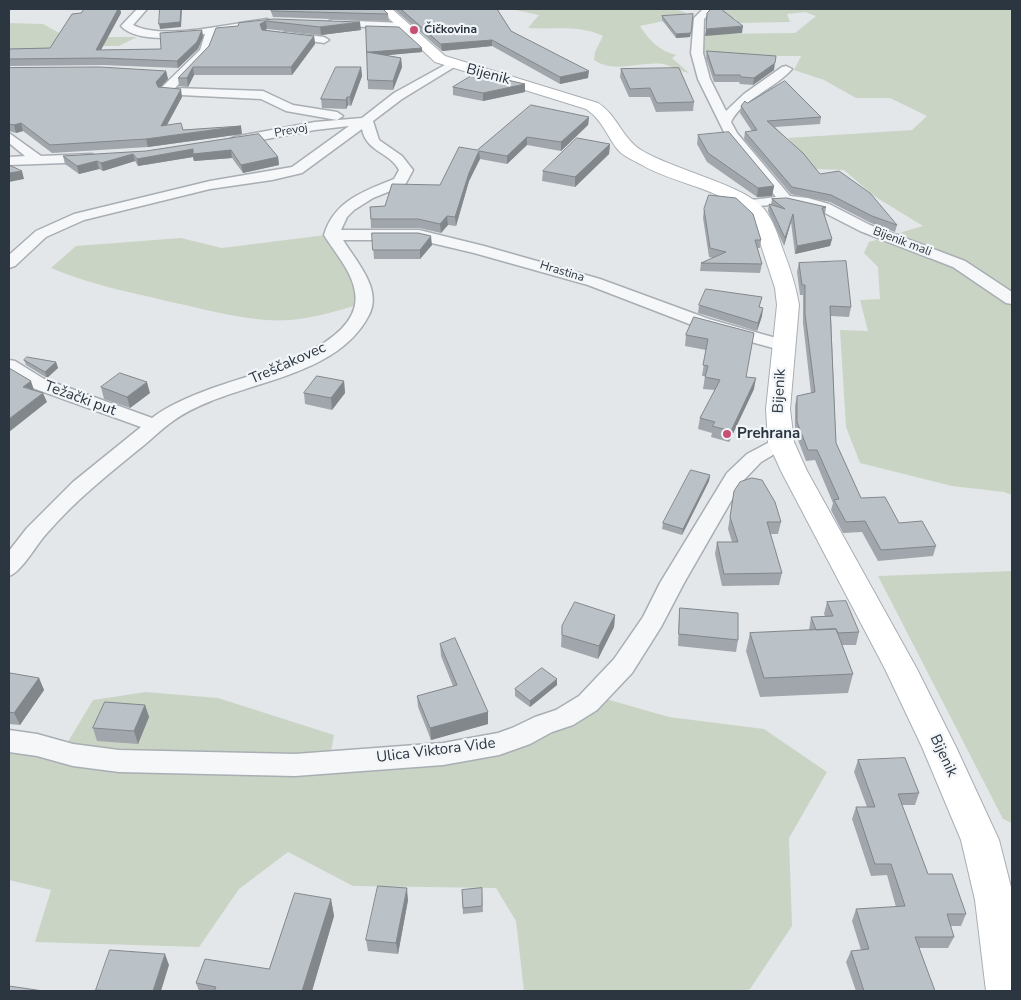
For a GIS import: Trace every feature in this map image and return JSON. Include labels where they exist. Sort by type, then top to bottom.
[{"type":"main road","name":"Bijenik","points":[[385,9],[435,56],[452,64],[592,106],[602,113],[617,137],[633,152],[650,163],[711,186],[748,204],[763,221],[786,288],[788,305],[778,394],[781,442],[794,471],[858,586],[901,669],[939,747],[980,840],[995,900],[1007,991]]},
{"type":"street","points":[[142,9],[126,26],[135,32],[160,35],[243,24],[281,22]]},
{"type":"street","points":[[709,9],[699,18],[697,54],[701,72],[725,122],[747,154],[786,200]]},
{"type":"street","points":[[323,23],[402,26]]},
{"type":"street","points":[[212,29],[324,40]]},
{"type":"street","points":[[162,73],[181,74],[205,51],[212,29]]},
{"type":"street","points":[[9,263],[41,234],[79,217],[202,187],[272,176],[297,170],[398,96],[452,64]]},
{"type":"street","points":[[725,122],[726,118],[748,97],[767,85],[786,69]]},
{"type":"street","name":"Prevoj","points":[[181,74],[165,91],[263,94],[298,110],[365,121]]},
{"type":"street","points":[[332,235],[334,224],[346,207],[361,198],[400,182],[405,174],[402,163],[374,144],[368,133],[368,123],[365,121]]},
{"type":"street","name":"Prevoj","points":[[218,144],[315,126],[365,121]]},
{"type":"street","points":[[9,137],[38,160]]},
{"type":"street","points":[[9,161],[105,157]]},
{"type":"street","name":"Bijenik mali","points":[[748,204],[786,200],[808,202],[824,207],[872,231],[959,264],[1012,299]]},
{"type":"street","name":"Hrastina","points":[[332,235],[409,234],[478,249],[594,282],[703,323],[784,346]]},
{"type":"street","name":"Treščakovec","points":[[9,568],[28,538],[59,506],[155,426],[188,404],[303,361],[330,346],[350,331],[362,312],[365,298],[362,286],[332,235]]},
{"type":"street","name":"Težački put","points":[[9,365],[37,383],[155,426]]},
{"type":"street","name":"Ulica Viktora Vide","points":[[9,741],[37,745],[73,755],[119,761],[295,765],[443,754],[499,744],[521,736],[544,724],[564,718],[588,703],[623,666],[649,629],[672,583],[734,478],[754,458],[781,442]]},
{"type":"green space","points":[[511,9],[675,9],[684,12],[687,16],[640,26],[655,44],[676,55],[672,58],[689,73],[663,64],[619,67],[602,64],[594,60],[595,52],[603,36],[594,32],[576,29],[528,28],[539,15]]},
{"type":"green space","points":[[717,9],[1012,9],[1012,495],[1004,492],[952,486],[860,463],[846,427],[840,330],[868,331],[860,300],[880,299],[878,267],[864,253],[869,242],[923,226],[874,196],[844,170],[814,169],[788,138],[912,130],[927,116],[890,98],[856,98],[824,80],[794,70],[801,56],[698,56],[701,34],[795,33],[816,16],[805,12],[787,14],[790,22],[739,23],[735,18],[718,19],[710,15]]},
{"type":"green space","points":[[9,23],[43,24],[61,34],[78,37],[137,37],[119,46],[51,47],[38,52],[9,51]]},
{"type":"green space","points":[[326,235],[353,278],[359,295],[354,306],[291,320],[261,320],[215,312],[110,288],[51,268],[76,246],[181,238],[222,248]]},
{"type":"green space","points":[[1012,571],[1012,823],[1003,819],[878,576]]},
{"type":"green space","points":[[146,692],[218,698],[334,735],[327,773],[464,762],[522,748],[606,699],[669,717],[764,729],[827,772],[789,838],[792,926],[750,989],[743,991],[524,991],[516,921],[496,888],[353,886],[288,852],[239,889],[199,947],[35,942],[51,890],[9,880],[9,754],[63,750],[93,700]]},
{"type":"building","points":[[84,9],[118,9],[96,50],[161,49],[160,33],[202,30],[197,42],[177,61],[100,58],[9,59],[9,49],[50,48],[72,14],[81,13]]},
{"type":"building","points":[[160,9],[181,9],[180,22],[159,24]]},
{"type":"building","points":[[271,9],[383,9],[388,14],[272,11]]},
{"type":"building","points":[[401,9],[497,9],[511,31],[589,71],[560,77],[492,40],[441,44]]},
{"type":"building","points":[[721,9],[743,26],[706,29],[707,13],[710,10]]},
{"type":"building","points":[[693,14],[691,33],[676,34],[662,16]]},
{"type":"building","points":[[274,19],[360,22],[320,27],[266,21],[260,24],[262,30],[314,36],[291,67],[193,67],[187,78],[178,78],[209,46],[216,28]]},
{"type":"building","points":[[366,26],[399,27],[422,48],[367,52]]},
{"type":"building","points":[[707,51],[776,56],[775,63],[754,78],[741,77],[740,75],[715,75]]},
{"type":"building","points":[[367,52],[401,58],[393,81],[368,80]]},
{"type":"building","points":[[100,67],[166,71],[156,82],[158,87],[181,89],[161,126],[181,123],[183,130],[241,126],[146,139],[50,145],[21,123],[9,124],[9,68]]},
{"type":"building","points":[[336,67],[361,67],[350,97],[347,97],[346,100],[321,99]]},
{"type":"building","points":[[679,68],[694,102],[657,103],[650,88],[630,89],[621,69]]},
{"type":"building","points":[[476,73],[525,84],[483,93],[453,87]]},
{"type":"building","points":[[785,81],[821,117],[767,121],[803,153],[820,174],[839,171],[870,193],[897,225],[872,216],[831,195],[792,187],[745,132],[757,130],[741,106],[745,101],[747,103]]},
{"type":"building","points":[[531,105],[589,117],[561,142],[527,137],[507,156],[479,151],[469,173],[455,217],[447,216],[440,224],[418,219],[371,219],[370,207],[385,206],[392,184],[440,185],[459,147],[477,150]]},
{"type":"building","points":[[729,132],[774,186],[758,188],[708,153],[698,135]]},
{"type":"building","points":[[259,134],[278,157],[241,165],[231,150],[193,154],[193,149],[137,159],[133,154],[101,163],[97,161],[77,166],[63,156],[146,151]]},
{"type":"building","points":[[577,138],[610,144],[575,177],[543,171]]},
{"type":"building","points":[[9,165],[22,171],[9,173]]},
{"type":"building","points":[[709,195],[736,198],[753,214],[761,240],[755,240],[762,264],[701,263],[726,252],[710,248],[704,209]]},
{"type":"building","points":[[787,198],[826,207],[822,208],[832,239],[797,246],[793,214],[785,238],[769,204],[785,209],[772,199]]},
{"type":"building","points":[[372,233],[418,233],[431,236],[420,250],[373,250]]},
{"type":"building","points":[[846,261],[851,307],[830,306],[836,443],[861,498],[885,497],[899,523],[922,521],[936,546],[881,550],[865,521],[846,522],[834,500],[839,499],[817,450],[808,450],[797,422],[797,396],[815,392],[805,314],[805,285],[802,285],[799,263]]},
{"type":"building","points":[[706,289],[762,297],[759,307],[763,308],[758,323],[699,305]]},
{"type":"building","points":[[694,317],[754,333],[746,377],[756,378],[731,431],[712,426],[715,422],[700,418],[720,380],[705,377],[708,366],[703,365],[708,339],[686,335]]},
{"type":"building","points":[[27,357],[56,362],[45,372],[24,360]]},
{"type":"building","points":[[9,368],[31,381],[23,387],[43,393],[9,419]]},
{"type":"building","points":[[120,373],[147,382],[127,397],[101,387]]},
{"type":"building","points":[[317,376],[344,381],[331,398],[304,393]]},
{"type":"building","points":[[691,470],[710,475],[683,529],[663,523]]},
{"type":"building","points":[[752,478],[762,480],[775,502],[781,522],[767,522],[782,573],[724,574],[717,542],[738,542],[730,517],[734,491],[740,482]]},
{"type":"building","points":[[846,601],[859,632],[838,633],[836,629],[816,630],[811,617],[833,616],[827,602]]},
{"type":"building","points":[[575,602],[615,615],[599,646],[562,635],[562,626]]},
{"type":"building","points":[[680,608],[738,613],[738,640],[679,634]]},
{"type":"building","points":[[836,629],[853,674],[764,678],[750,633]]},
{"type":"building","points":[[455,638],[488,712],[430,728],[417,696],[457,685],[440,644]]},
{"type":"building","points":[[542,668],[557,679],[530,701],[515,689]]},
{"type":"building","points":[[10,673],[39,678],[14,713],[9,712]]},
{"type":"building","points":[[105,702],[145,705],[134,731],[93,728]]},
{"type":"building","points":[[905,758],[919,793],[898,794],[928,874],[952,874],[966,914],[947,914],[954,937],[915,937],[935,991],[864,991],[851,951],[869,949],[856,909],[905,906],[891,864],[875,864],[856,807],[875,807],[858,760]]},
{"type":"building","points":[[378,886],[407,888],[396,943],[366,940]]},
{"type":"building","points":[[482,888],[482,906],[463,908],[462,890]]},
{"type":"building","points":[[295,893],[331,899],[302,991],[214,991],[216,987],[196,983],[205,959],[269,969]]},
{"type":"building","points":[[110,950],[165,954],[153,991],[96,990]]},
{"type":"building","points":[[9,986],[43,991],[9,991]]},
{"type":"place","name":"Čičkovina","points":[[414,30]]},
{"type":"place","name":"Prehrana","points":[[727,434]]}]
